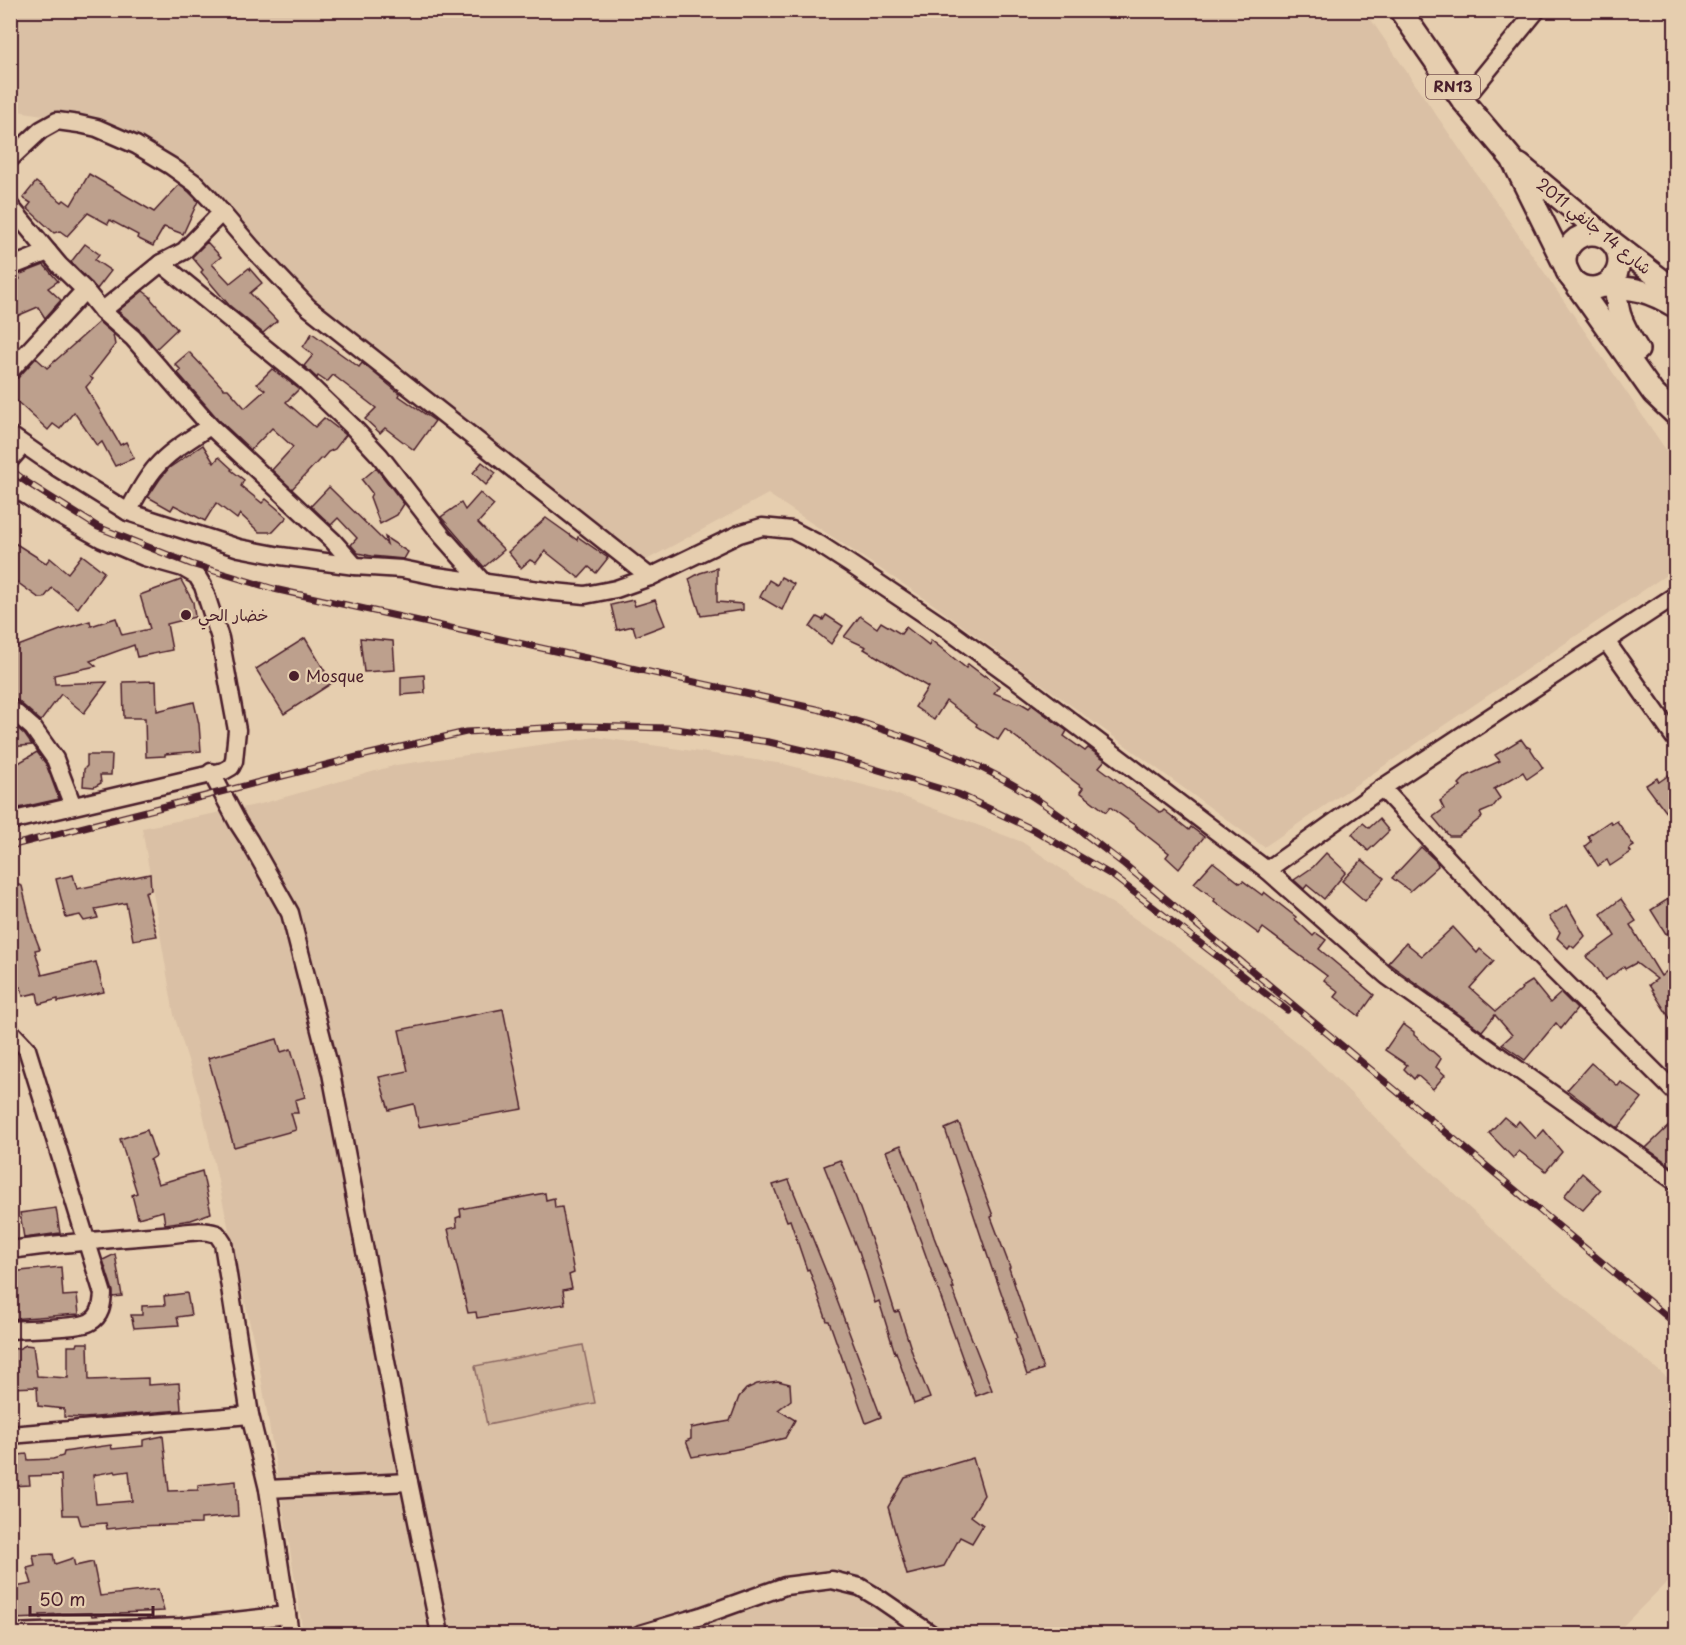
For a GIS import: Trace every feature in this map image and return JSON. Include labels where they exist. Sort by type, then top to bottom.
[{"type":"main road","name":"RN13","points":[[1400,10],[1463,101],[1512,159],[1570,276],[1653,393],[1676,414]]},
{"type":"main road","name":"شارع 14 جانفي 2011","points":[[1512,159],[1611,241],[1676,291]]},
{"type":"main road","points":[[1570,276],[1566,268],[1566,259],[1567,251],[1572,243],[1578,238],[1595,234],[1611,241],[1619,257],[1619,266],[1611,282],[1617,312],[1627,333],[1676,414]]},
{"type":"main road","name":"شارع 14 جانفي 2011","points":[[1570,276],[1576,282],[1593,288],[1611,282],[1641,290],[1676,307]]},
{"type":"street","points":[[1463,101],[1537,10]]},
{"type":"street","points":[[10,159],[41,130],[57,121],[97,128],[136,145],[171,166],[196,184],[308,308],[650,577]]},
{"type":"street","points":[[10,206],[48,252],[102,311],[133,338],[210,426],[333,541],[355,566]]},
{"type":"street","points":[[102,311],[161,263],[184,252],[222,212]]},
{"type":"street","points":[[10,267],[48,252]]},
{"type":"street","points":[[161,263],[303,379],[352,426],[380,456],[443,537],[482,581]]},
{"type":"street","points":[[10,370],[85,290]]},
{"type":"street","points":[[128,512],[145,482],[157,467],[171,453],[210,426]]},
{"type":"street","points":[[10,460],[17,440],[128,512],[239,548],[281,556],[355,566],[402,569],[436,576],[585,595],[616,589],[650,577],[739,534],[762,527],[792,530],[819,544],[945,628],[1062,714],[1266,870],[1387,976],[1676,1182]]},
{"type":"street","points":[[10,485],[102,539],[144,557],[183,568],[197,576],[203,586],[220,638],[237,730],[234,761],[231,767],[224,771],[211,772],[10,821]]},
{"type":"street","points":[[1266,870],[1382,788],[1676,595]]},
{"type":"street","points":[[1606,640],[1676,740]]},
{"type":"street","points":[[10,708],[33,728],[55,759],[73,806]]},
{"type":"street","points":[[211,772],[238,824],[255,849],[290,913],[331,1073],[440,1635]]},
{"type":"street","points":[[1382,788],[1529,946],[1676,1094]]},
{"type":"street","points":[[10,1031],[27,1050],[103,1294],[101,1310],[90,1323],[10,1330]]},
{"type":"street","points":[[10,1250],[87,1240],[169,1235],[205,1230],[217,1234],[223,1244],[250,1414],[268,1489],[290,1635]]},
{"type":"street","points":[[10,1435],[250,1414]]},
{"type":"street","points":[[268,1489],[409,1482]]},
{"type":"street","points":[[640,1635],[785,1586],[832,1580],[860,1587],[931,1635]]},
{"type":"street","points":[[10,1633],[181,1627],[287,1615]]},
{"type":"shaded area","points":[[10,11],[1365,11],[1675,463],[1675,569],[1264,847],[930,602],[768,494],[639,564],[317,305],[201,180],[113,126],[11,110]]},
{"type":"shaded area","points":[[596,737],[784,764],[890,792],[1022,842],[1181,950],[1311,1054],[1409,1151],[1529,1264],[1675,1384],[1675,1574],[1615,1634],[303,1634],[259,1365],[199,1095],[174,1015],[142,828],[261,804],[396,765]]},
{"type":"shaded area","points":[[583,1345],[595,1403],[487,1425],[475,1366]]},
{"type":"building","points":[[89,174],[154,212],[179,185],[198,201],[183,234],[164,227],[153,246],[110,220],[108,224],[88,213],[67,236],[60,231],[54,233],[27,208],[31,203],[23,198],[36,182],[62,202],[64,200],[71,205]]},
{"type":"building","points":[[207,242],[221,257],[212,264],[230,283],[249,268],[262,283],[250,293],[277,321],[263,333],[229,305],[201,272],[203,270],[192,257]]},
{"type":"building","points":[[85,244],[99,254],[95,260],[111,271],[97,289],[71,262]]},
{"type":"building","points":[[44,265],[58,281],[48,288],[61,300],[45,318],[38,307],[10,319],[10,284],[20,279],[18,275]]},
{"type":"building","points":[[143,291],[151,297],[177,329],[156,349],[140,330],[118,311]]},
{"type":"building","points":[[99,322],[113,334],[115,345],[90,377],[93,379],[86,387],[120,445],[126,442],[134,458],[115,466],[102,442],[97,446],[74,412],[60,429],[53,424],[48,430],[10,395],[10,382],[18,378],[36,358],[47,368]]},
{"type":"building","points":[[312,333],[359,367],[362,363],[400,394],[399,396],[435,421],[414,450],[385,428],[380,433],[365,419],[376,408],[333,375],[327,382],[318,376],[317,378],[304,366],[313,355],[303,347]]},
{"type":"building","points":[[189,352],[245,408],[265,390],[257,384],[272,369],[299,389],[286,402],[315,427],[324,418],[346,435],[335,449],[321,458],[292,489],[272,470],[293,447],[272,428],[251,450],[218,419],[178,373],[181,370],[175,364]]},
{"type":"building","points":[[203,445],[214,463],[219,457],[244,480],[241,486],[262,503],[266,499],[287,517],[273,532],[259,532],[240,514],[237,519],[216,503],[205,521],[174,505],[171,510],[148,497],[169,468]]},
{"type":"building","points":[[482,462],[496,473],[486,485],[473,473]]},
{"type":"building","points":[[376,468],[404,504],[397,515],[380,524],[370,497],[372,493],[362,480]]},
{"type":"building","points":[[329,487],[387,544],[385,537],[408,552],[404,559],[358,553],[351,545],[357,538],[338,518],[331,525],[311,506]]},
{"type":"building","points":[[480,493],[494,505],[478,523],[504,550],[484,567],[441,517],[461,503],[465,510]]},
{"type":"building","points":[[546,518],[608,558],[596,573],[589,567],[579,578],[545,551],[536,563],[530,560],[521,568],[508,552]]},
{"type":"building","points":[[10,540],[46,563],[50,558],[68,573],[82,555],[104,572],[78,608],[52,588],[44,598],[39,598],[10,577]]},
{"type":"building","points":[[717,568],[717,602],[743,604],[743,610],[701,616],[689,579]]},
{"type":"building","points":[[781,577],[794,584],[782,610],[760,597],[769,580],[777,585]]},
{"type":"building","points":[[181,580],[193,602],[195,617],[167,624],[172,650],[137,657],[134,645],[90,661],[96,666],[54,675],[55,684],[107,682],[84,713],[61,694],[41,721],[17,700],[10,698],[10,649],[90,621],[91,626],[116,618],[122,635],[150,629],[140,595]]},
{"type":"building","points":[[633,600],[635,606],[655,600],[665,625],[636,636],[633,626],[617,630],[611,605]]},
{"type":"building","points":[[826,615],[843,626],[831,644],[810,627],[817,617],[823,620]]},
{"type":"building","points":[[860,616],[877,628],[881,622],[901,634],[906,627],[929,645],[931,640],[966,668],[968,664],[999,686],[994,693],[1029,708],[1032,705],[1067,731],[1064,736],[1085,751],[1088,748],[1105,760],[1099,767],[1161,813],[1164,810],[1189,830],[1191,827],[1204,837],[1179,869],[1166,857],[1169,853],[1137,827],[1110,807],[1106,812],[1080,792],[1083,788],[1005,729],[998,740],[976,726],[977,724],[946,701],[934,720],[915,707],[928,687],[864,649],[866,647],[844,637]]},
{"type":"building","name":"Mosque","points":[[305,638],[332,683],[284,714],[256,669]]},
{"type":"building","points":[[360,638],[393,641],[395,670],[364,672]]},
{"type":"building","points":[[424,675],[425,693],[401,695],[401,677]]},
{"type":"building","points":[[156,681],[157,711],[194,702],[199,724],[201,751],[146,757],[145,718],[124,718],[123,682]]},
{"type":"building","points":[[15,726],[32,745],[10,747],[10,730]]},
{"type":"building","points":[[1521,739],[1543,768],[1527,779],[1523,772],[1494,789],[1500,798],[1492,808],[1480,813],[1482,817],[1458,836],[1449,836],[1433,817],[1444,809],[1440,801],[1461,786],[1459,784],[1467,776],[1500,761],[1495,755]]},
{"type":"building","points":[[37,752],[46,764],[59,799],[19,808],[14,793],[10,796],[10,768]]},
{"type":"building","points":[[87,755],[112,755],[111,775],[100,775],[101,783],[94,787],[83,786]]},
{"type":"building","points":[[1676,770],[1676,825],[1646,785],[1657,778],[1659,782]]},
{"type":"building","points":[[1379,819],[1389,831],[1368,851],[1352,834],[1363,823],[1369,828]]},
{"type":"building","points":[[1610,821],[1612,824],[1617,821],[1634,846],[1629,849],[1631,852],[1610,866],[1607,860],[1598,866],[1585,846],[1591,841],[1588,836]]},
{"type":"building","points":[[1421,847],[1437,862],[1438,866],[1410,891],[1392,878]]},
{"type":"building","points":[[1326,853],[1346,872],[1324,899],[1307,885],[1304,889],[1294,880],[1313,867]]},
{"type":"building","points":[[1362,860],[1384,878],[1365,901],[1342,881]]},
{"type":"building","points":[[1213,862],[1240,883],[1243,881],[1262,895],[1264,892],[1296,917],[1295,919],[1313,936],[1316,933],[1326,940],[1319,949],[1374,995],[1359,1016],[1335,997],[1339,992],[1324,980],[1327,976],[1263,928],[1259,934],[1214,901],[1215,899],[1194,883]]},
{"type":"building","points":[[150,874],[151,890],[145,892],[157,936],[133,940],[126,903],[95,909],[98,918],[84,921],[80,915],[66,918],[56,879],[73,875],[77,889]]},
{"type":"building","points":[[10,882],[22,886],[32,928],[40,949],[35,950],[42,975],[96,962],[104,992],[39,1004],[37,993],[23,996],[21,987],[17,988],[10,961]]},
{"type":"building","points":[[1676,894],[1676,928],[1666,934],[1651,910]]},
{"type":"building","points":[[1621,899],[1636,921],[1630,925],[1661,976],[1668,970],[1676,980],[1676,1028],[1649,985],[1657,979],[1636,963],[1625,969],[1624,967],[1605,980],[1595,965],[1586,957],[1615,936],[1601,914]]},
{"type":"building","points":[[1567,905],[1585,936],[1574,948],[1570,945],[1568,948],[1557,938],[1560,932],[1549,917]]},
{"type":"building","points":[[1453,927],[1477,953],[1480,949],[1494,961],[1470,988],[1496,1011],[1532,981],[1550,1003],[1561,993],[1577,1009],[1561,1029],[1556,1023],[1525,1060],[1502,1044],[1512,1035],[1495,1015],[1482,1031],[1388,963],[1406,943],[1422,956]]},
{"type":"building","points":[[503,1009],[523,1109],[419,1127],[414,1104],[389,1110],[379,1077],[408,1071],[399,1030]]},
{"type":"building","points":[[1403,1024],[1441,1059],[1436,1067],[1445,1075],[1433,1089],[1417,1075],[1414,1079],[1404,1069],[1407,1065],[1385,1050]]},
{"type":"building","points":[[277,1039],[281,1052],[291,1049],[305,1097],[295,1100],[298,1113],[291,1113],[296,1130],[234,1147],[208,1058]]},
{"type":"building","points":[[1591,1063],[1618,1086],[1621,1082],[1642,1098],[1618,1128],[1567,1090]]},
{"type":"building","points":[[1504,1117],[1515,1126],[1519,1121],[1536,1139],[1544,1130],[1562,1152],[1546,1171],[1519,1151],[1513,1158],[1489,1133]]},
{"type":"building","points":[[1676,1119],[1676,1169],[1646,1148]]},
{"type":"building","points":[[959,1123],[993,1216],[991,1217],[1043,1369],[1027,1375],[1015,1339],[1017,1338],[945,1129]]},
{"type":"building","points":[[147,1130],[156,1156],[150,1160],[158,1184],[202,1171],[211,1213],[191,1220],[165,1224],[163,1211],[138,1218],[132,1195],[137,1193],[120,1139]]},
{"type":"building","points":[[901,1145],[954,1288],[952,1288],[992,1390],[976,1396],[886,1151]]},
{"type":"building","points":[[840,1160],[878,1258],[895,1312],[899,1311],[930,1398],[914,1404],[879,1301],[875,1303],[859,1251],[824,1166]]},
{"type":"building","points":[[1582,1173],[1601,1190],[1583,1210],[1564,1196]]},
{"type":"building","points":[[789,1180],[881,1417],[866,1423],[790,1220],[787,1221],[773,1185]]},
{"type":"building","points":[[545,1193],[546,1200],[554,1198],[555,1208],[562,1207],[574,1273],[569,1275],[572,1288],[563,1290],[565,1304],[477,1318],[476,1312],[468,1313],[448,1229],[457,1227],[456,1218],[461,1216],[460,1209]]},
{"type":"building","points":[[56,1208],[60,1233],[24,1238],[20,1213]]},
{"type":"building","points":[[115,1254],[122,1296],[113,1297],[103,1260]]},
{"type":"building","points":[[61,1267],[63,1296],[77,1295],[79,1314],[10,1319],[10,1272]]},
{"type":"building","points":[[187,1293],[191,1315],[177,1317],[179,1325],[134,1328],[131,1315],[142,1315],[142,1306],[165,1305],[164,1296]]},
{"type":"building","points":[[78,1343],[88,1343],[89,1380],[148,1378],[148,1385],[179,1383],[181,1410],[84,1418],[64,1417],[64,1409],[38,1406],[37,1387],[10,1388],[10,1348],[33,1346],[37,1376],[68,1378],[68,1346],[77,1346]]},
{"type":"building","points":[[778,1381],[790,1384],[791,1400],[778,1410],[795,1420],[785,1438],[692,1457],[686,1441],[691,1439],[691,1428],[730,1421],[739,1397],[746,1389],[757,1384]]},
{"type":"building","points":[[163,1436],[169,1491],[198,1490],[198,1485],[236,1481],[238,1516],[201,1519],[201,1524],[107,1529],[106,1523],[81,1525],[78,1515],[63,1515],[61,1475],[29,1476],[30,1485],[10,1486],[10,1458],[18,1455],[27,1454],[28,1460],[53,1459],[63,1456],[64,1452],[90,1448],[111,1445],[112,1449],[143,1446],[143,1440]],"holes":[[[115,1471],[116,1473],[129,1471],[132,1501],[96,1504],[93,1475]]]},
{"type":"building","points":[[973,1458],[984,1495],[971,1516],[983,1525],[972,1543],[960,1537],[944,1566],[907,1575],[888,1507],[905,1478]]},
{"type":"building","points":[[53,1554],[55,1564],[73,1558],[75,1566],[93,1562],[100,1596],[158,1589],[164,1611],[92,1616],[91,1613],[40,1615],[41,1618],[10,1619],[10,1588],[32,1584],[27,1568],[35,1566],[33,1555]]},
{"type":"railway","points":[[10,469],[98,527],[191,564],[274,589],[817,709],[941,750],[989,772],[1041,802],[1124,864],[1676,1324]]},
{"type":"railway","points":[[10,846],[357,757],[466,732],[582,726],[669,728],[769,742],[842,759],[958,794],[1034,830],[1113,876],[1287,1010]]},
{"type":"place","name":"خضار الحي","points":[[186,615]]},
{"type":"place","name":"Mosque","points":[[294,676]]}]
